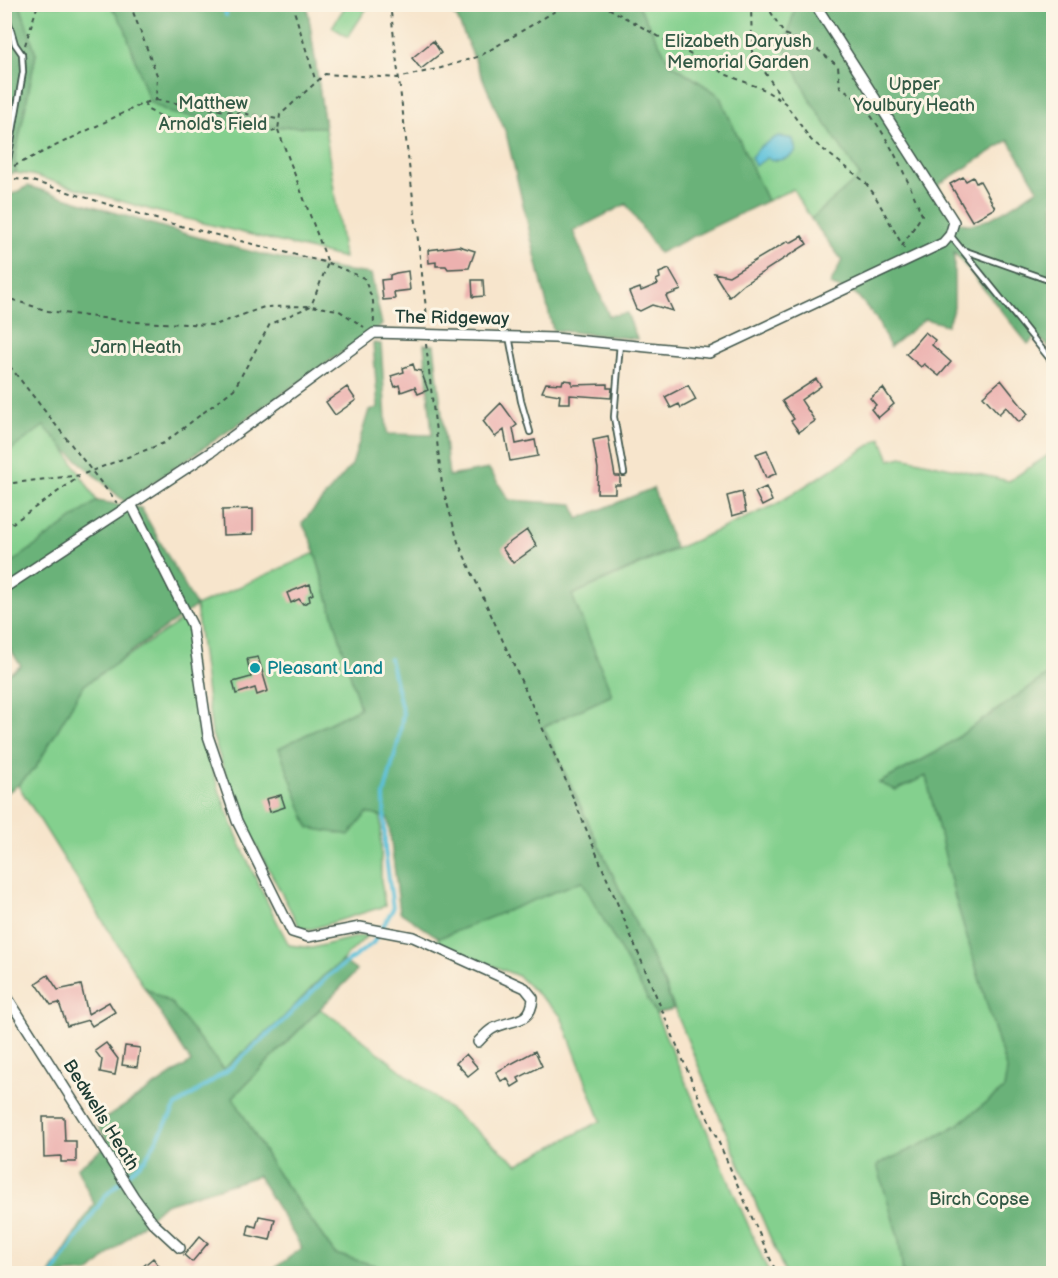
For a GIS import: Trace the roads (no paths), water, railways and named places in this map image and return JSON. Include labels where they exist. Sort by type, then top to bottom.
[{"type":"street","points":[[815,4],[954,222],[950,235]]},
{"type":"street","name":"The Ridgeway","points":[[4,588],[211,452],[374,333],[509,336],[620,343],[710,353],[943,243],[950,235]]},
{"type":"street","points":[[127,507],[192,625],[208,736],[237,821],[292,932],[308,937],[360,927],[412,937],[525,988],[533,998],[532,1010],[524,1018],[492,1029],[478,1042]]},
{"type":"street","name":"Bedwells Heath","points":[[4,992],[134,1197],[153,1223],[180,1248]]},
{"type":"lane","points":[[4,6],[15,44],[22,54],[23,72],[6,176]]},
{"type":"lane","points":[[950,235],[1053,364]]},
{"type":"lane","points":[[963,250],[1053,282]]},
{"type":"lane","points":[[509,336],[520,401],[530,432]]},
{"type":"lane","points":[[620,343],[614,417],[624,473]]},
{"type":"water","points":[[778,136],[793,139],[796,151],[779,160],[767,158],[755,166],[751,157],[761,146]]},
{"type":"waterway","points":[[224,4],[226,15]]},
{"type":"waterway","points":[[53,1274],[105,1196],[146,1158],[176,1106],[228,1070],[282,1022],[327,977],[373,943],[393,909],[385,850],[384,795],[403,714],[390,659]]},
{"type":"place","name":"Pleasant Land","points":[[255,668]]},
{"type":"park label","name":"Elizabeth Daryush Memorial Garden","points":[[738,51]]},
{"type":"park label","name":"Upper Youlbury Heath","points":[[914,94]]},
{"type":"park label","name":"Matthew Arnold's Field","points":[[213,113]]},
{"type":"park label","name":"Jarn Heath","points":[[136,347]]},
{"type":"park label","name":"Birch Copse","points":[[979,1199]]}]
